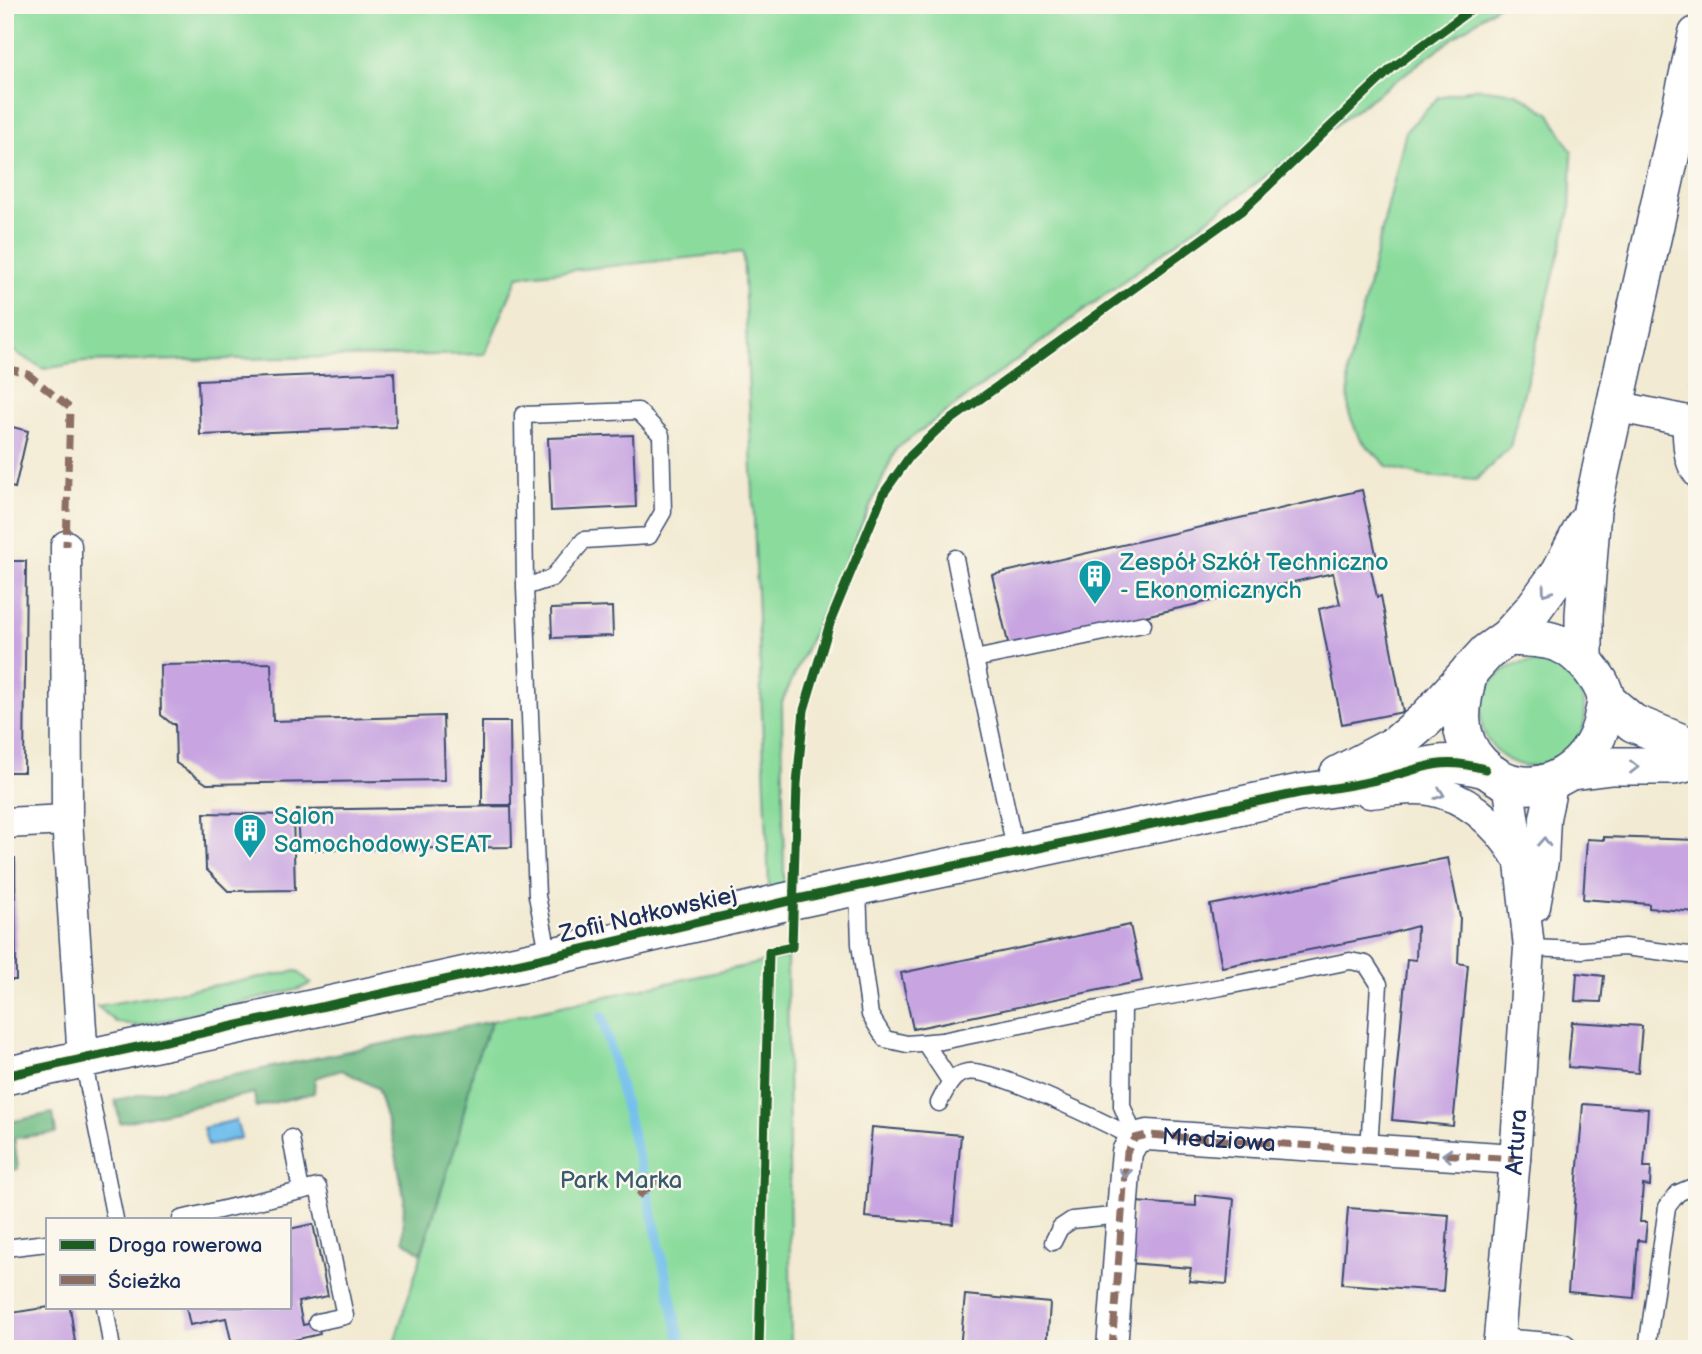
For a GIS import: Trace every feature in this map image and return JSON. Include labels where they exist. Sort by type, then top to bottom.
[{"type":"street","points":[[1584,661],[1584,615],[1592,510],[1697,35]]},
{"type":"street","points":[[1615,406],[1689,421]]},
{"type":"street","points":[[1299,793],[1358,766],[1397,744],[1426,719],[1487,652],[1508,638],[1533,609],[1560,572],[1592,510]]},
{"type":"street","points":[[66,546],[67,820],[83,1059]]},
{"type":"street","points":[[1508,638],[1538,638],[1562,644],[1584,661],[1598,680],[1606,700],[1633,723],[1697,749]]},
{"type":"street","points":[[1471,669],[1463,693],[1460,717],[1464,737],[1472,755],[1497,775]]},
{"type":"street","points":[[1562,776],[1591,751],[1602,726],[1606,700]]},
{"type":"street","points":[[1299,793],[1380,779],[1434,763],[1463,763],[1531,785],[1611,766],[1674,766],[1697,761]]},
{"type":"street","name":"Artura","points":[[1497,775],[1520,863],[1529,941]]},
{"type":"street","name":"Artura","points":[[1498,1347],[1515,1159],[1529,941],[1539,886],[1545,818],[1562,776]]},
{"type":"street","points":[[1299,793],[1350,796],[1396,790],[1429,790],[1463,802],[1489,820],[1507,841],[1520,863]]},
{"type":"street","name":"Zofii Nałkowskiej","points":[[5,1076],[549,957],[793,900],[1299,793]]},
{"type":"street","points":[[5,823],[67,820]]},
{"type":"street","name":"Miedziowa","points":[[1112,1349],[1127,1152],[1135,1138],[1147,1135],[1515,1159]]},
{"type":"street","points":[[1498,1347],[1562,1349]]},
{"type":"lane","points":[[525,587],[552,578],[583,540],[649,536],[663,512],[661,435],[638,411],[523,415],[525,587],[537,896],[549,957]]},
{"type":"lane","points":[[1689,421],[1685,465],[1688,473],[1697,482]]},
{"type":"lane","points":[[955,558],[1016,853]]},
{"type":"lane","points":[[975,659],[1143,624]]},
{"type":"lane","points":[[858,888],[860,944],[870,1015],[885,1039],[907,1044],[942,1041],[1350,961],[1366,964],[1379,984],[1369,1150]]},
{"type":"lane","points":[[1529,941],[1582,950],[1623,947],[1697,956]]},
{"type":"lane","points":[[1123,1004],[1122,1106],[1135,1138]]},
{"type":"lane","points":[[925,1043],[950,1081]]},
{"type":"lane","points":[[83,1059],[115,1218]]},
{"type":"lane","points":[[939,1102],[950,1081],[967,1072],[986,1073],[1089,1115],[1135,1138]]},
{"type":"lane","points":[[291,1138],[301,1191]]},
{"type":"lane","points":[[1647,1349],[1667,1207],[1678,1193],[1697,1185]]},
{"type":"lane","points":[[185,1218],[318,1187],[345,1316],[317,1322]]},
{"type":"lane","points":[[1053,1242],[1060,1228],[1072,1220],[1122,1215]]},
{"type":"lane","points":[[5,1248],[46,1243]]},
{"type":"lane","points":[[105,1308],[112,1349]]},
{"type":"green space","points":[[5,5],[1498,5],[896,449],[782,702],[784,885],[769,887],[743,252],[518,276],[485,354],[84,362],[44,369],[5,346]]},
{"type":"green space","points":[[1477,88],[1517,93],[1550,114],[1572,152],[1570,211],[1510,447],[1476,480],[1424,476],[1388,467],[1359,438],[1349,413],[1348,369],[1406,131],[1439,97]]},
{"type":"green space","points":[[1533,662],[1553,666],[1570,677],[1581,694],[1585,714],[1581,734],[1570,751],[1553,762],[1533,766],[1513,762],[1496,751],[1485,734],[1481,714],[1485,694],[1496,677],[1513,666]]},
{"type":"green space","name":"Park Marka","points":[[787,957],[791,1349],[392,1349],[457,1141],[475,1062],[492,1021]]},
{"type":"green space","points":[[297,971],[311,983],[300,989],[138,1026],[116,1022],[97,1006]]},
{"type":"green space","points":[[492,1021],[475,1062],[457,1141],[421,1253],[403,1240],[404,1197],[393,1139],[377,1088],[342,1070],[315,1078],[314,1093],[256,1107],[254,1093],[120,1123],[115,1100]]},
{"type":"green space","points":[[53,1113],[56,1133],[14,1138],[18,1169],[5,1171],[5,1123]]},
{"type":"water","points":[[236,1120],[241,1138],[208,1146],[203,1128]]},
{"type":"building","points":[[1697,358],[1697,383],[1690,381]]},
{"type":"building","points":[[394,372],[396,427],[200,435],[198,380]]},
{"type":"building","points":[[5,425],[28,431],[15,488],[5,486]]},
{"type":"building","points":[[633,435],[636,507],[551,511],[548,438]]},
{"type":"building","name":"Zespół Szkół Techniczno - Ekonomicznych","points":[[1362,490],[1378,563],[1370,565],[1377,597],[1381,596],[1403,712],[1342,724],[1319,609],[1340,604],[1333,573],[1009,647],[992,575]]},
{"type":"building","points":[[5,561],[26,561],[24,772],[5,772]]},
{"type":"building","points":[[1692,595],[1697,595],[1697,650],[1693,650]]},
{"type":"building","points":[[612,607],[613,636],[552,638],[551,609]]},
{"type":"building","points":[[271,663],[273,721],[443,716],[445,780],[207,784],[176,763],[175,724],[161,715],[160,665]]},
{"type":"building","points":[[482,722],[510,722],[511,805],[482,805]]},
{"type":"building","points":[[511,806],[512,847],[299,850],[297,810]]},
{"type":"building","name":"Salon Samochodowy SEAT","points":[[204,813],[293,815],[295,890],[228,891],[206,869]]},
{"type":"building","points":[[1604,837],[1697,840],[1697,912],[1649,908],[1649,904],[1583,899],[1587,839],[1604,840]]},
{"type":"building","points":[[5,858],[15,858],[16,980],[5,980]]},
{"type":"building","points":[[1448,858],[1460,917],[1458,963],[1468,965],[1453,1126],[1392,1120],[1407,959],[1416,960],[1417,926],[1385,935],[1222,967],[1210,905]]},
{"type":"building","points":[[1130,925],[1142,981],[913,1029],[901,973]]},
{"type":"building","points":[[1577,973],[1604,976],[1601,1002],[1575,1001]]},
{"type":"building","points":[[1572,1022],[1642,1026],[1638,1073],[1568,1067]]},
{"type":"building","points":[[1583,1104],[1648,1109],[1644,1167],[1651,1167],[1650,1186],[1643,1185],[1640,1222],[1647,1222],[1645,1241],[1638,1240],[1634,1298],[1568,1292]]},
{"type":"building","points":[[872,1127],[961,1135],[953,1224],[865,1217]]},
{"type":"building","points":[[1196,1195],[1234,1199],[1227,1284],[1189,1281],[1191,1268],[1129,1263],[1135,1202],[1196,1206]]},
{"type":"building","points":[[1348,1208],[1449,1215],[1443,1291],[1342,1284]]},
{"type":"building","points":[[313,1224],[328,1296],[298,1302],[303,1325],[318,1322],[320,1334],[255,1349],[233,1349],[226,1318],[190,1325],[186,1308],[290,1308],[290,1229]]},
{"type":"building","points":[[965,1295],[1050,1303],[1047,1349],[960,1349]]},
{"type":"building","points":[[46,1307],[70,1308],[76,1349],[5,1349],[5,1314]]},
{"type":"waterway","points":[[602,1016],[649,1199],[682,1349]]},
{"type":"marked path","points":[[5,367],[28,374],[70,408],[66,546]]},
{"type":"marked path","points":[[1112,1349],[1127,1152],[1135,1138],[1147,1135],[1515,1159]]},
{"type":"marked path","points":[[638,1196],[659,1180]]},
{"type":"cycle path","points":[[759,1349],[769,952],[792,947],[797,784],[804,710],[831,620],[883,494],[910,456],[937,430],[1245,208],[1392,68],[1477,5]]},
{"type":"cycle path","points":[[5,1076],[549,957],[793,900],[1299,793],[1360,784],[1431,765],[1469,765],[1485,769]]},
{"type":"place","name":"Zespół Szkół Techniczno - Ekonomicznych","points":[[1095,606]]},
{"type":"place","name":"Salon Samochodowy SEAT","points":[[250,860]]}]
